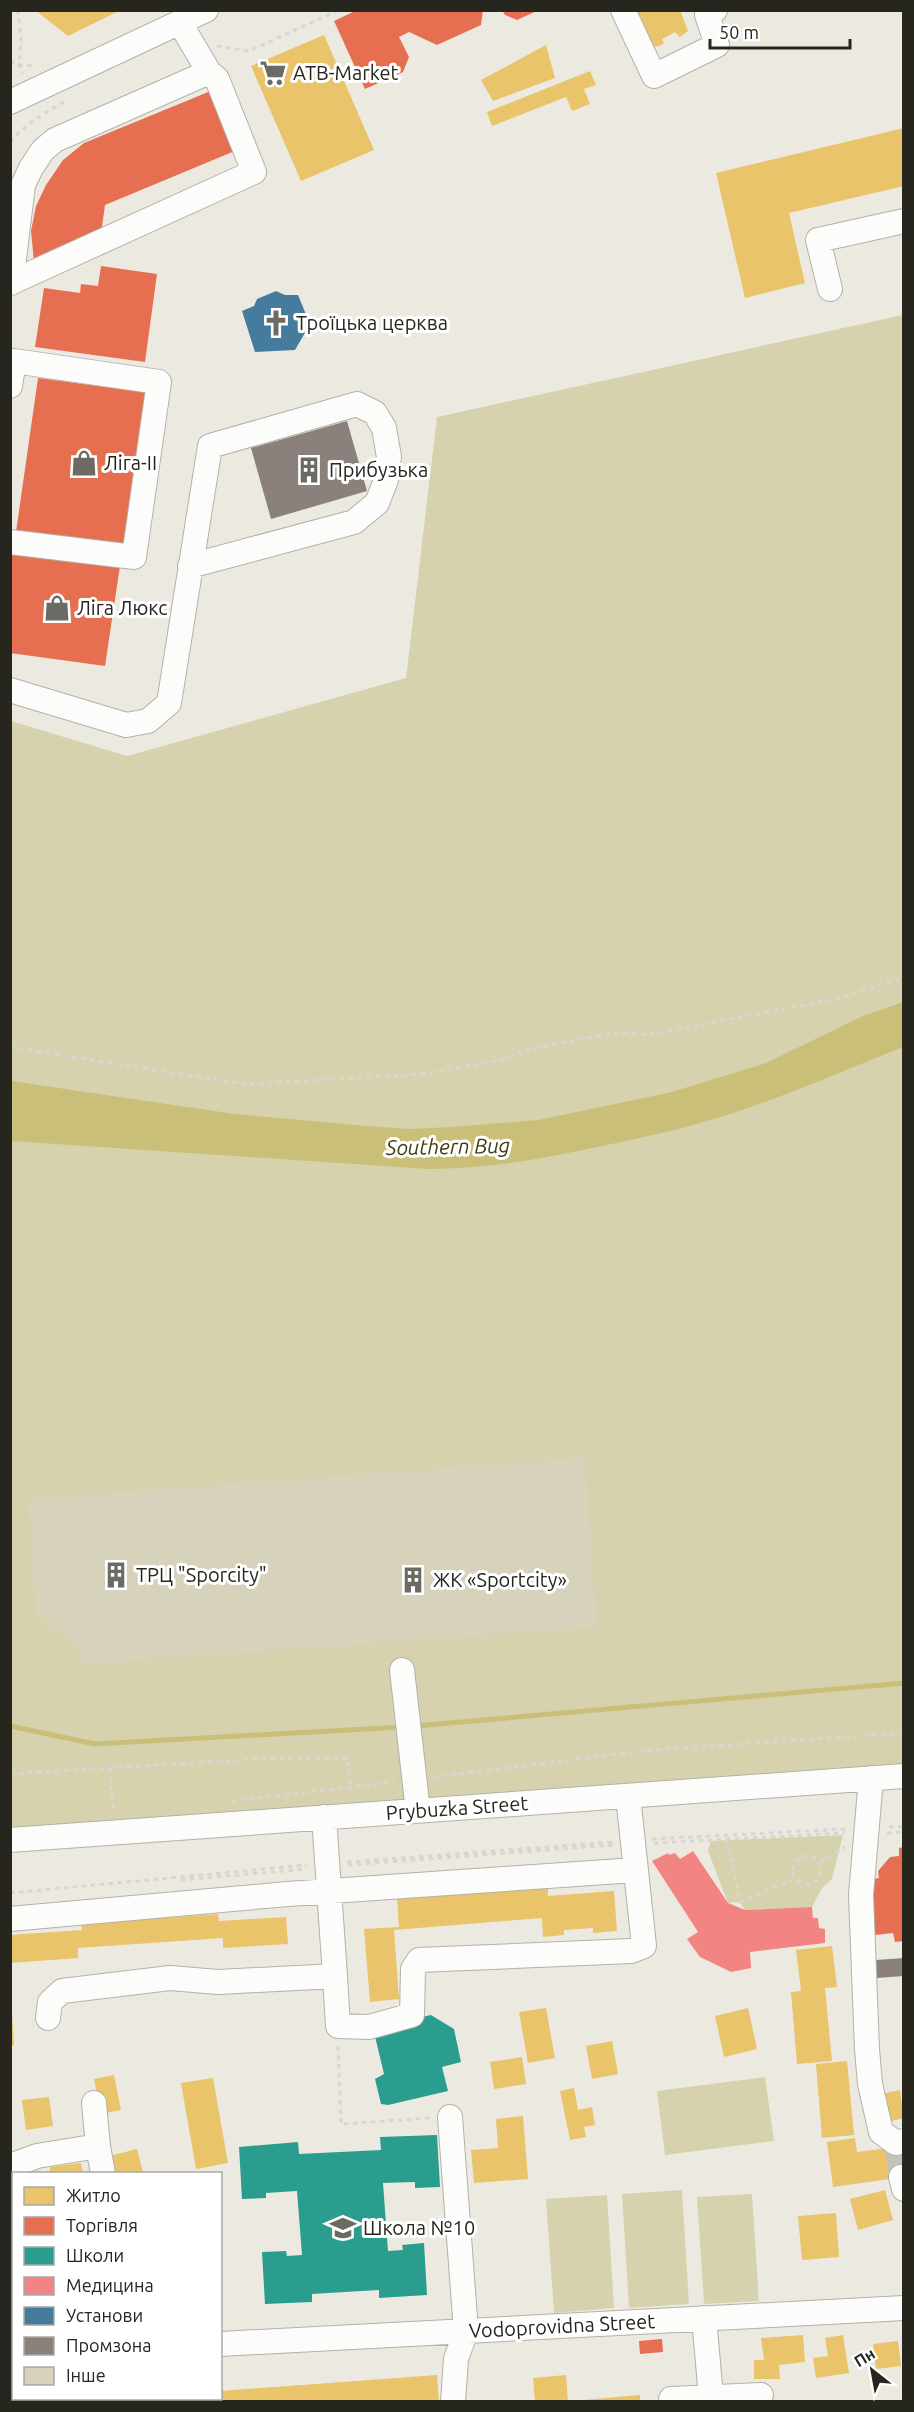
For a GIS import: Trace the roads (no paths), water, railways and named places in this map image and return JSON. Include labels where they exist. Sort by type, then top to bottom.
[{"type":"street","points":[[10,102],[206,10]]},
{"type":"street","points":[[623,10],[654,76],[717,45],[707,15],[716,10]]},
{"type":"street","points":[[180,23],[209,72],[217,79],[254,172],[10,283],[23,185],[43,150],[55,140],[209,72]]},
{"type":"street","points":[[830,289],[818,240],[903,221]]},
{"type":"street","points":[[10,386],[14,361],[159,382],[134,557],[10,542]]},
{"type":"street","points":[[10,690],[126,725],[147,722],[169,703],[190,566],[210,446],[357,404],[375,412],[384,428],[389,457],[386,480],[378,503],[354,522],[190,566]]},
{"type":"street","points":[[402,1670],[418,1811]]},
{"type":"street","name":"Prybuzka Street","points":[[10,1840],[903,1776]]},
{"type":"street","points":[[871,1778],[861,1895],[870,2084],[881,2132],[899,2144]]},
{"type":"street","points":[[324,1817],[338,2026],[369,2027],[412,2015],[413,1969],[419,1960],[631,1951],[644,1946],[628,1796]]},
{"type":"street","points":[[10,1919],[329,1892],[635,1870]]},
{"type":"street","points":[[48,2018],[50,2002],[62,1991],[170,1978],[218,1982],[335,1976]]},
{"type":"street","points":[[94,2103],[98,2146],[104,2172]]},
{"type":"street","points":[[450,2117],[466,2331],[456,2359],[453,2402]]},
{"type":"street","points":[[10,2168],[13,2164],[37,2156],[98,2146]]},
{"type":"street","name":"Vodoprovidna Street","points":[[222,2344],[903,2308]]},
{"type":"street","points":[[704,2318],[711,2397]]},
{"type":"street","points":[[670,2399],[761,2395]]},
{"type":"water","name":"Southern Bug","points":[[903,1002],[903,1047],[782,1096],[683,1128],[525,1161],[468,1168],[429,1169],[11,1141],[11,1081],[235,1114],[367,1126],[409,1129],[538,1120],[668,1093],[766,1063],[863,1016]]},
{"type":"waterway","points":[[415,1726],[904,1683]]},
{"type":"waterway","points":[[10,1726],[95,1744],[402,1727]]},
{"type":"tunnel","points":[[897,2147],[901,2177]]},
{"type":"place","name":"ATB-Market","points":[[273,73]]},
{"type":"place","name":"Троїцька церква","points":[[276,323]]},
{"type":"place","name":"Ліга-II","points":[[84,463]]},
{"type":"place","name":"Прибузька","points":[[309,470]]},
{"type":"place","name":"Ліга Люкс","points":[[57,608]]},
{"type":"place","name":"ТРЦ \"Sporcity\"","points":[[116,1575]]},
{"type":"place","name":"ЖК «Sportcity»","points":[[413,1580]]},
{"type":"place","name":"Школа №10","points":[[343,2228]]}]
